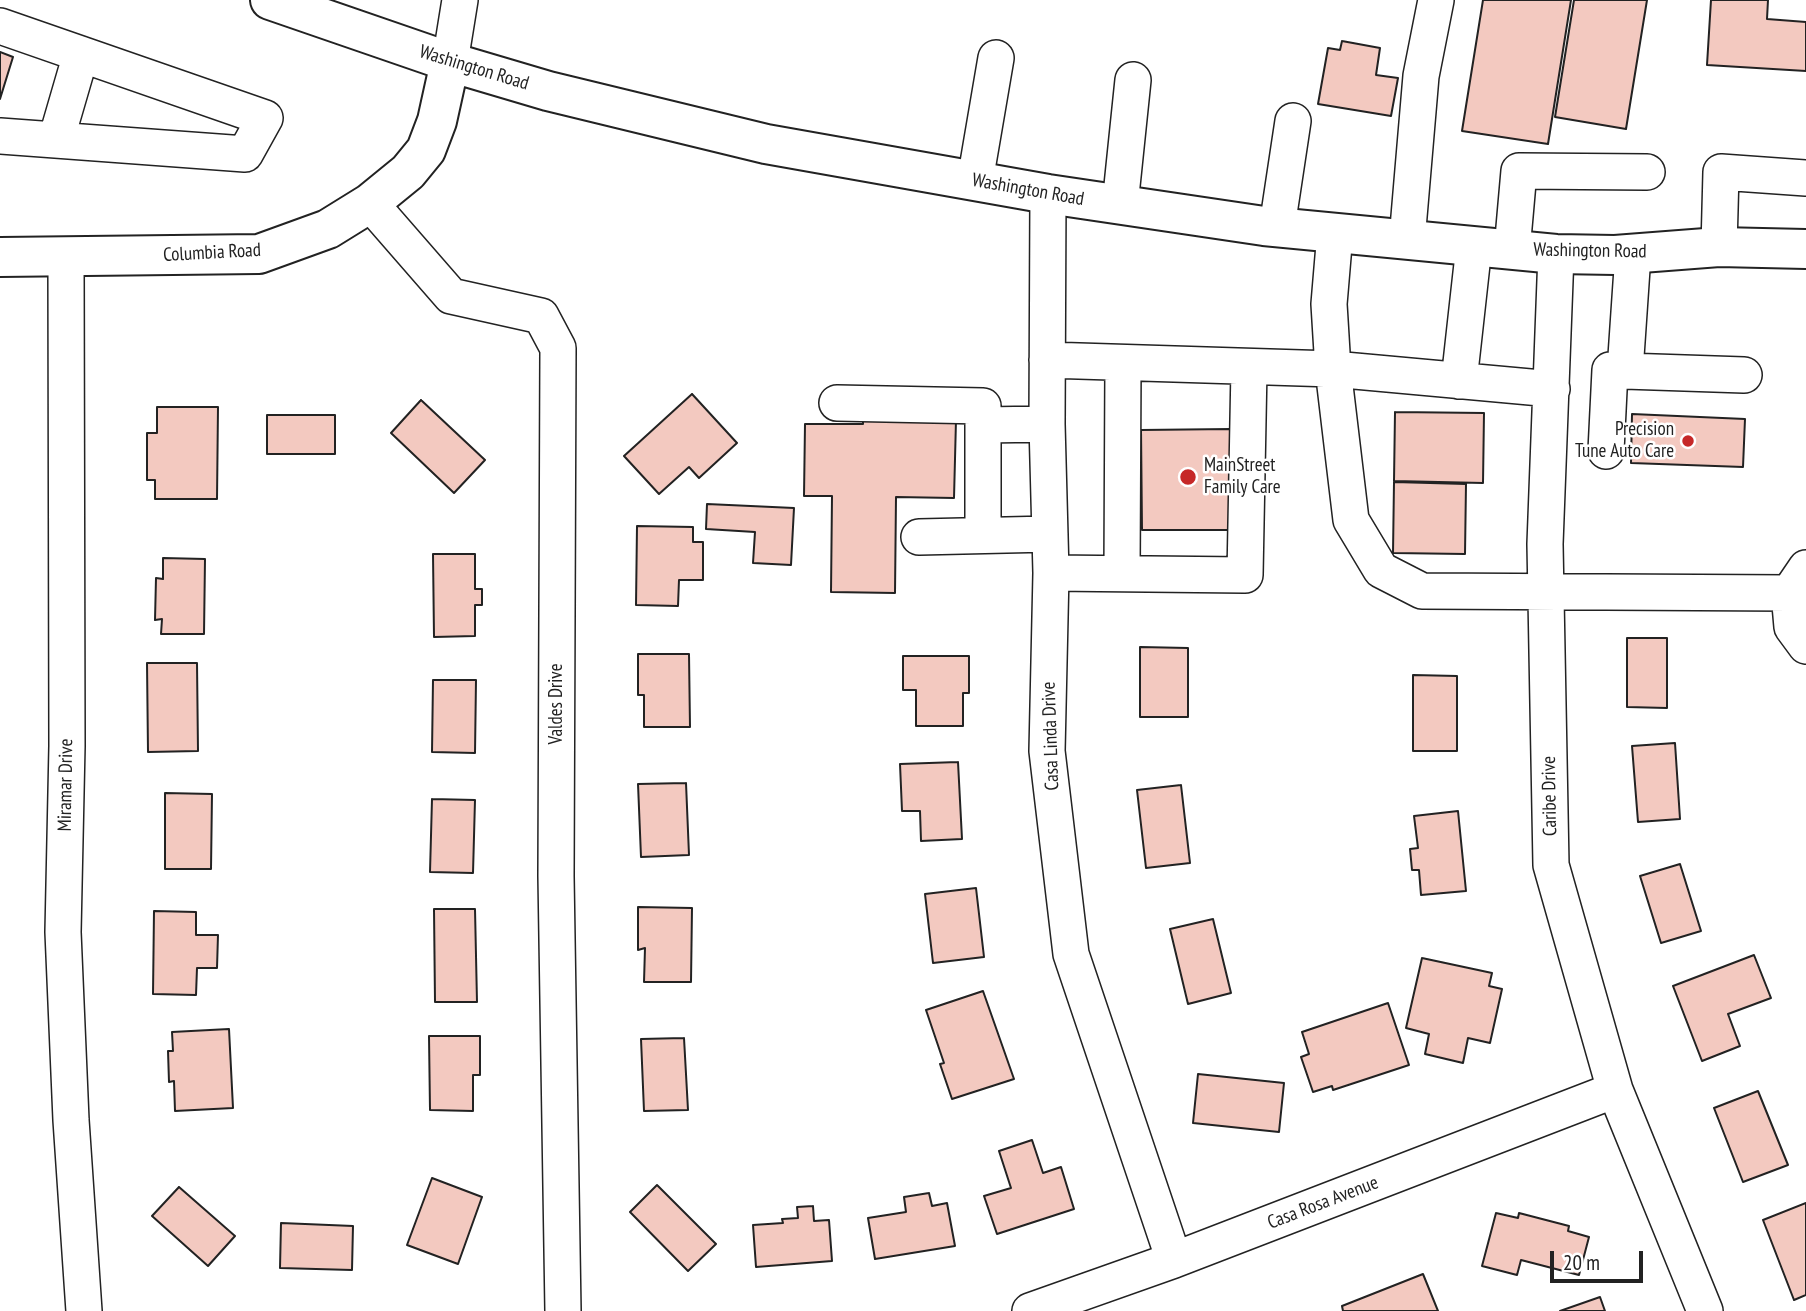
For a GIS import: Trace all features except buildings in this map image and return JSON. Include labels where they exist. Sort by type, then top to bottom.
[{"type":"main road","name":"Washington Road","points":[[270,0],[450,62],[548,91],[765,144],[1048,194],[1277,227],[1556,254],[1633,254],[1719,247],[1806,249]]},
{"type":"main road","name":"Columbia Road","points":[[0,257],[259,254],[328,229],[370,203],[408,172],[426,150],[438,121],[450,62]]},
{"type":"street","points":[[450,62],[460,0]]},
{"type":"street","points":[[1407,240],[1420,76],[1437,0]]},
{"type":"street","points":[[0,26],[265,118],[246,154],[0,136]]},
{"type":"street","points":[[57,140],[81,54]]},
{"type":"street","points":[[975,181],[996,58]]},
{"type":"street","points":[[1120,205],[1133,80]]},
{"type":"street","points":[[1277,227],[1293,121]]},
{"type":"street","points":[[1512,250],[1519,171],[1647,172]]},
{"type":"street","points":[[1719,247],[1721,172],[1806,178]]},
{"type":"street","name":"Casa Linda Drive","points":[[1048,194],[1047,424],[1051,573],[1047,751],[1070,954],[1174,1260]]},
{"type":"street","name":"Valdes Drive","points":[[370,203],[451,296],[541,316],[558,348],[556,876],[563,1311]]},
{"type":"street","points":[[1335,233],[1329,304],[1333,369],[1352,520],[1381,570],[1422,590],[1546,592],[1798,580],[1792,627],[1806,646]]},
{"type":"street","points":[[1459,381],[1474,246]]},
{"type":"street","name":"Caribe Drive","points":[[1556,254],[1545,544],[1551,865],[1615,1090],[1705,1311]]},
{"type":"street","points":[[1606,451],[1633,254]]},
{"type":"street","name":"Miramar Drive","points":[[66,258],[67,746],[63,932],[71,1120],[84,1311]]},
{"type":"street","points":[[1048,360],[1333,369],[1459,381],[1552,379],[1618,371],[1744,375]]},
{"type":"street","points":[[1122,572],[1123,364]]},
{"type":"street","points":[[1051,573],[1245,575],[1249,368]]},
{"type":"street","points":[[836,403],[983,406],[983,535]]},
{"type":"street","points":[[984,425],[1047,424]]},
{"type":"street","points":[[919,537],[1050,534]]},
{"type":"street","name":"Casa Rosa Avenue","points":[[1030,1311],[1174,1260],[1615,1090]]},
{"type":"place","name":"Precision Tune Auto Care","points":[[1688,441]]},
{"type":"place","name":"MainStreet Family Care","points":[[1188,477]]}]
